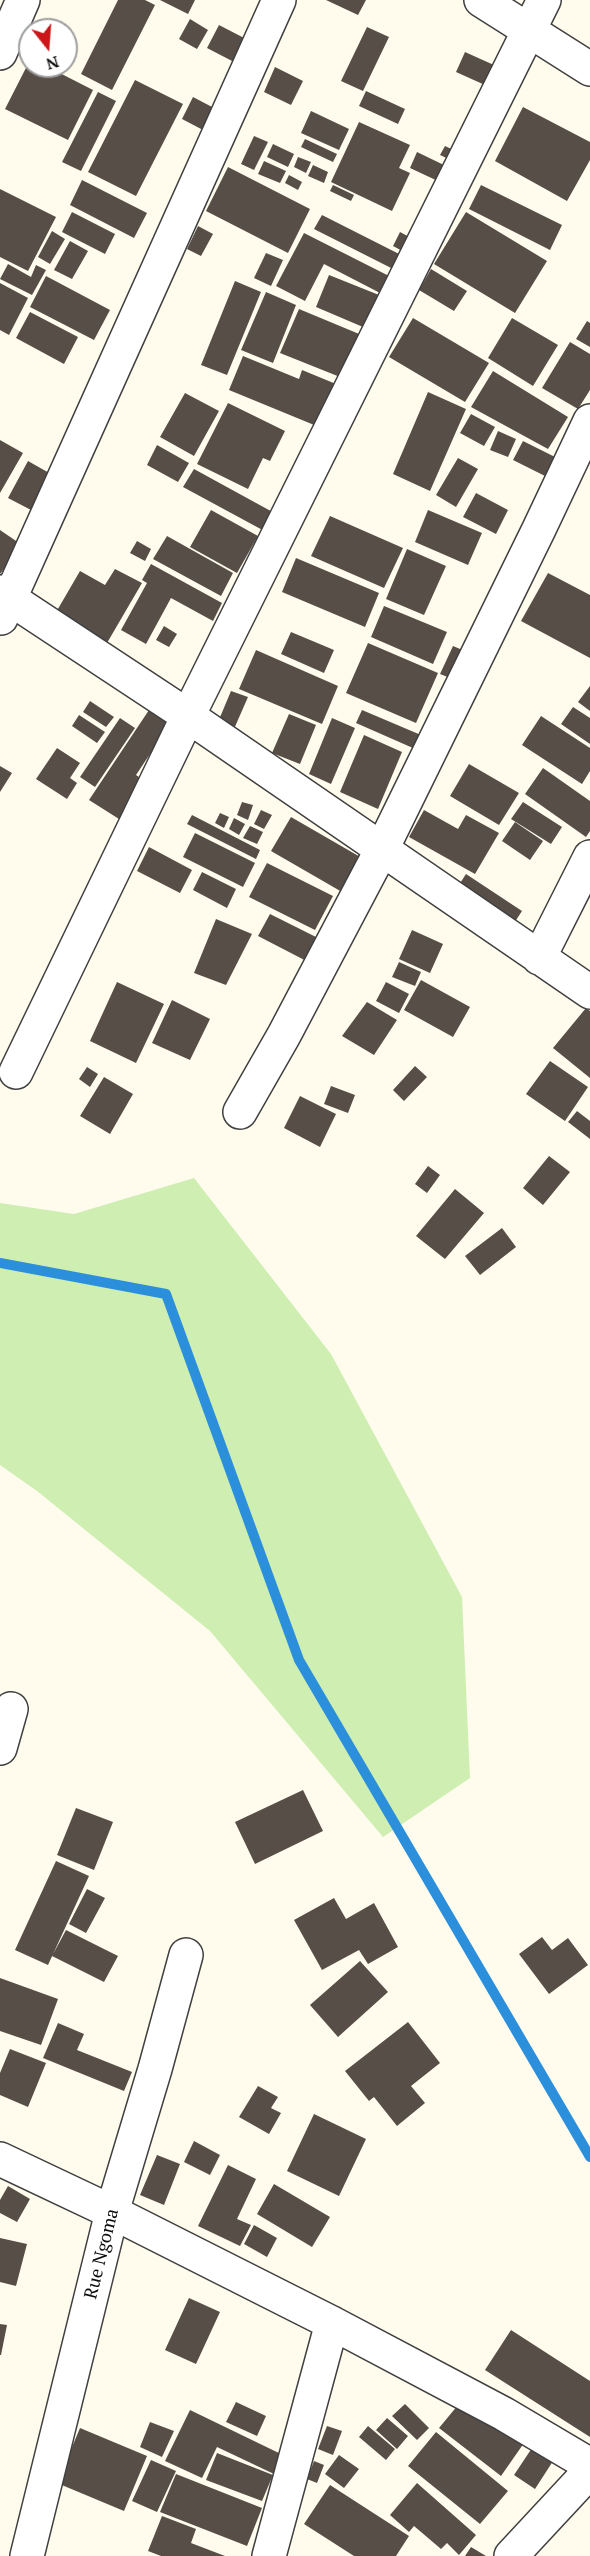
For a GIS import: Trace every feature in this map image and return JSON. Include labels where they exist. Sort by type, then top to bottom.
[{"type":"street","points":[[0,53],[23,0]]},
{"type":"street","points":[[279,0],[4,604],[188,716],[590,993]]},
{"type":"street","points":[[481,0],[590,69]]},
{"type":"street","points":[[16,1072],[188,716],[544,0]]},
{"type":"street","points":[[240,1112],[284,1035],[382,849],[590,421]]},
{"type":"street","points":[[539,958],[590,857]]},
{"type":"street","points":[[0,1748],[11,1709]]},
{"type":"street","name":"Rue Ngoma","points":[[27,2556],[112,2212],[155,2069],[186,1954]]},
{"type":"street","points":[[0,2159],[112,2212],[332,2323],[504,2414],[590,2465]]},
{"type":"street","points":[[269,2556],[332,2323]]},
{"type":"street","points":[[511,2556],[590,2471]]},
{"type":"green space","points":[[194,1178],[331,1354],[462,1597],[470,1778],[383,1837],[210,1631],[37,1491],[0,1465],[0,1203],[74,1214]]},
{"type":"building","points":[[118,0],[145,0],[155,5],[112,90],[81,74]]},
{"type":"building","points":[[160,0],[195,0],[188,14]]},
{"type":"building","points":[[326,0],[366,0],[358,15]]},
{"type":"building","points":[[190,19],[208,30],[197,49],[179,39]]},
{"type":"building","points":[[219,25],[246,39],[234,62],[207,48]]},
{"type":"building","points":[[367,27],[389,37],[363,91],[341,81]]},
{"type":"building","points":[[465,52],[505,70],[496,90],[456,72]]},
{"type":"building","points":[[275,67],[303,81],[291,105],[264,92]]},
{"type":"building","points":[[21,78],[70,78],[93,90],[68,140],[5,109]]},
{"type":"building","points":[[135,80],[183,104],[136,196],[88,172]]},
{"type":"building","points":[[366,91],[405,109],[398,124],[359,106]]},
{"type":"building","points":[[98,92],[116,101],[81,171],[62,162]]},
{"type":"building","points":[[193,97],[214,108],[203,130],[182,119]]},
{"type":"building","points":[[523,107],[590,142],[590,160],[567,201],[495,161]]},
{"type":"building","points":[[311,111],[349,129],[339,150],[301,133]]},
{"type":"building","points":[[359,122],[410,145],[399,168],[410,173],[392,211],[331,182]]},
{"type":"building","points":[[254,136],[268,142],[254,170],[241,164]]},
{"type":"building","points":[[305,139],[337,154],[333,162],[301,147]]},
{"type":"building","points":[[273,144],[294,154],[288,167],[267,157]]},
{"type":"building","points":[[445,146],[460,153],[455,162],[440,155]]},
{"type":"building","points":[[417,152],[448,167],[440,182],[410,168]]},
{"type":"building","points":[[298,157],[311,162],[306,173],[294,167]]},
{"type":"building","points":[[264,161],[286,171],[280,183],[258,174]]},
{"type":"building","points":[[313,165],[328,172],[324,183],[308,176]]},
{"type":"building","points":[[228,167],[310,209],[288,253],[206,211]]},
{"type":"building","points":[[289,175],[302,182],[298,190],[285,183]]},
{"type":"building","points":[[82,180],[147,213],[134,238],[70,205]]},
{"type":"building","points":[[333,185],[354,195],[351,201],[330,191]]},
{"type":"building","points":[[481,185],[562,225],[550,250],[469,209]]},
{"type":"building","points":[[0,189],[56,217],[28,271],[0,257]]},
{"type":"building","points":[[72,212],[115,234],[105,254],[62,232]]},
{"type":"building","points":[[466,212],[547,261],[515,313],[434,264]]},
{"type":"building","points":[[322,215],[407,258],[399,272],[314,229]]},
{"type":"building","points":[[198,226],[213,234],[201,256],[187,249]]},
{"type":"building","points":[[52,231],[65,239],[50,264],[38,257]]},
{"type":"building","points":[[400,232],[415,240],[408,254],[393,246]]},
{"type":"building","points":[[304,233],[391,277],[382,294],[324,264],[305,301],[276,286]]},
{"type":"building","points":[[70,241],[88,251],[72,279],[54,270]]},
{"type":"building","points":[[266,253],[283,260],[271,286],[254,278]]},
{"type":"building","points":[[8,264],[31,277],[36,265],[46,270],[32,295],[0,279]]},
{"type":"building","points":[[431,269],[467,291],[454,311],[419,290]]},
{"type":"building","points":[[329,275],[384,297],[370,330],[316,307]]},
{"type":"building","points":[[46,276],[110,310],[94,340],[30,307]]},
{"type":"building","points":[[235,281],[261,292],[227,375],[201,365]]},
{"type":"building","points":[[0,283],[28,298],[9,335],[0,330]]},
{"type":"building","points":[[266,292],[296,305],[273,363],[241,350]]},
{"type":"building","points":[[299,309],[364,336],[345,379],[280,353]]},
{"type":"building","points":[[30,312],[78,337],[64,364],[16,338]]},
{"type":"building","points":[[413,318],[489,363],[465,402],[389,357]]},
{"type":"building","points":[[512,318],[558,345],[533,386],[488,358]]},
{"type":"building","points":[[587,321],[590,323],[590,347],[576,339]]},
{"type":"building","points":[[570,342],[590,354],[590,390],[578,409],[542,388]]},
{"type":"building","points":[[243,356],[299,379],[302,370],[336,384],[319,427],[229,390]]},
{"type":"building","points":[[493,371],[568,417],[548,449],[471,407]]},
{"type":"building","points":[[428,392],[466,409],[430,491],[393,474]]},
{"type":"building","points":[[185,393],[219,411],[194,456],[160,437]]},
{"type":"building","points":[[228,403],[285,431],[270,461],[263,458],[248,489],[197,464]]},
{"type":"building","points":[[471,414],[495,427],[484,446],[460,433]]},
{"type":"building","points":[[498,431],[516,439],[508,457],[490,450]]},
{"type":"building","points":[[0,440],[23,453],[0,493]]},
{"type":"building","points":[[523,441],[557,458],[547,477],[513,460]]},
{"type":"building","points":[[157,445],[189,463],[178,482],[147,465]]},
{"type":"building","points":[[458,458],[478,469],[456,507],[436,495]]},
{"type":"building","points":[[28,461],[51,474],[31,510],[8,498]]},
{"type":"building","points":[[194,469],[278,515],[268,533],[183,487]]},
{"type":"building","points":[[476,493],[508,510],[496,534],[463,517]]},
{"type":"building","points":[[211,510],[258,536],[237,573],[190,547]]},
{"type":"building","points":[[428,510],[482,533],[468,565],[415,542]]},
{"type":"building","points":[[330,516],[403,548],[384,588],[311,556]]},
{"type":"building","points":[[0,530],[22,545],[0,574]]},
{"type":"building","points":[[167,536],[233,573],[221,596],[153,559]]},
{"type":"building","points":[[137,541],[151,549],[145,561],[130,553]]},
{"type":"building","points":[[407,549],[446,566],[424,615],[386,599]]},
{"type":"building","points":[[296,558],[379,593],[365,627],[282,592]]},
{"type":"building","points":[[151,564],[222,603],[213,621],[171,598],[146,644],[121,630],[147,583],[142,580]]},
{"type":"building","points":[[115,569],[142,583],[107,643],[55,614],[80,571],[105,585]]},
{"type":"building","points":[[548,573],[590,595],[590,658],[521,621]]},
{"type":"building","points":[[384,606],[447,632],[433,664],[371,637]]},
{"type":"building","points":[[164,626],[177,634],[169,647],[156,640]]},
{"type":"building","points":[[291,632],[334,650],[324,673],[281,654]]},
{"type":"building","points":[[368,643],[438,673],[416,723],[346,693]]},
{"type":"building","points":[[453,646],[472,654],[460,682],[440,674]]},
{"type":"building","points":[[256,650],[338,686],[322,724],[239,689]]},
{"type":"building","points":[[590,686],[590,711],[578,702]]},
{"type":"building","points":[[231,691],[248,697],[234,729],[218,722]]},
{"type":"building","points":[[90,701],[114,717],[106,727],[83,712]]},
{"type":"building","points":[[573,707],[590,718],[590,744],[561,724]]},
{"type":"building","points":[[149,710],[170,724],[136,775],[145,781],[119,819],[89,800]]},
{"type":"building","points":[[362,710],[428,738],[422,752],[356,723]]},
{"type":"building","points":[[289,714],[316,725],[300,764],[272,753]]},
{"type":"building","points":[[79,715],[105,732],[97,743],[72,726]]},
{"type":"building","points":[[541,716],[590,748],[590,771],[582,784],[522,745]]},
{"type":"building","points":[[120,718],[135,728],[95,787],[80,777]]},
{"type":"building","points":[[332,718],[355,728],[331,784],[309,774]]},
{"type":"building","points":[[364,735],[402,752],[378,809],[340,792]]},
{"type":"building","points":[[57,748],[80,763],[70,778],[77,783],[67,799],[36,779]]},
{"type":"building","points":[[469,764],[519,793],[499,825],[450,796]]},
{"type":"building","points":[[0,766],[12,773],[0,792]]},
{"type":"building","points":[[543,768],[590,801],[590,831],[586,837],[525,794]]},
{"type":"building","points":[[242,802],[253,805],[248,820],[237,815]]},
{"type":"building","points":[[523,802],[562,827],[551,844],[511,819]]},
{"type":"building","points":[[261,810],[272,815],[264,829],[254,824]]},
{"type":"building","points":[[424,810],[458,829],[466,815],[499,833],[475,874],[409,837]]},
{"type":"building","points":[[220,813],[229,817],[224,828],[215,823]]},
{"type":"building","points":[[192,815],[260,850],[256,859],[187,824]]},
{"type":"building","points":[[291,817],[362,858],[342,892],[271,851]]},
{"type":"building","points":[[234,818],[245,824],[239,835],[229,829]]},
{"type":"building","points":[[515,822],[543,841],[530,860],[502,841]]},
{"type":"building","points":[[250,826],[263,832],[257,844],[243,838]]},
{"type":"building","points":[[195,833],[255,863],[243,887],[183,857]]},
{"type":"building","points":[[149,847],[192,870],[180,893],[137,871]]},
{"type":"building","points":[[267,863],[333,896],[315,930],[249,897]]},
{"type":"building","points":[[202,872],[236,889],[227,908],[193,890]]},
{"type":"building","points":[[466,874],[522,911],[509,931],[453,894]]},
{"type":"building","points":[[270,914],[328,943],[316,966],[258,936]]},
{"type":"building","points":[[216,919],[252,934],[226,985],[194,973]]},
{"type":"building","points":[[412,930],[443,944],[430,973],[399,959]]},
{"type":"building","points":[[399,962],[421,972],[415,986],[392,977]]},
{"type":"building","points":[[421,980],[470,1007],[453,1037],[404,1010]]},
{"type":"building","points":[[117,982],[164,1004],[136,1063],[90,1041]]},
{"type":"building","points":[[386,982],[409,994],[399,1013],[376,1001]]},
{"type":"building","points":[[172,1000],[210,1019],[190,1060],[152,1043]]},
{"type":"building","points":[[367,1002],[397,1020],[374,1055],[342,1036]]},
{"type":"building","points":[[586,1008],[590,1011],[590,1078],[553,1048]]},
{"type":"building","points":[[550,1061],[588,1087],[565,1121],[526,1094]]},
{"type":"building","points":[[415,1066],[427,1077],[404,1101],[393,1090]]},
{"type":"building","points":[[87,1067],[98,1074],[90,1087],[79,1079]]},
{"type":"building","points":[[104,1077],[133,1094],[110,1134],[80,1116]]},
{"type":"building","points":[[331,1086],[355,1095],[348,1113],[324,1104]]},
{"type":"building","points":[[300,1096],[336,1114],[320,1147],[284,1128]]},
{"type":"building","points":[[577,1111],[590,1121],[590,1139],[568,1122]]},
{"type":"building","points":[[549,1156],[570,1172],[543,1205],[523,1188]]},
{"type":"building","points":[[428,1166],[440,1175],[427,1193],[415,1184]]},
{"type":"building","points":[[455,1189],[484,1213],[445,1259],[416,1236]]},
{"type":"building","points":[[502,1228],[516,1247],[480,1275],[465,1256]]},
{"type":"building","points":[[303,1790],[323,1831],[255,1864],[235,1822]]},
{"type":"building","points":[[76,1808],[113,1822],[94,1870],[57,1855]]},
{"type":"building","points":[[56,1861],[89,1876],[48,1965],[15,1950]]},
{"type":"building","points":[[87,1889],[105,1898],[86,1933],[69,1924]]},
{"type":"building","points":[[334,1898],[346,1919],[374,1903],[398,1947],[368,1964],[359,1950],[322,1970],[294,1920]]},
{"type":"building","points":[[66,1930],[118,1956],[104,1982],[52,1956]]},
{"type":"building","points":[[542,1937],[552,1950],[568,1938],[588,1965],[549,1994],[519,1954]]},
{"type":"building","points":[[360,1961],[388,1992],[338,2037],[310,2005]]},
{"type":"building","points":[[0,1978],[58,1999],[41,2045],[0,2031]]},
{"type":"building","points":[[408,2022],[440,2063],[411,2086],[425,2103],[397,2126],[374,2097],[369,2101],[345,2071]]},
{"type":"building","points":[[58,2023],[84,2034],[77,2050],[132,2072],[124,2091],[43,2058]]},
{"type":"building","points":[[10,2049],[46,2063],[28,2107],[0,2095],[0,2073]]},
{"type":"building","points":[[258,2086],[278,2097],[271,2108],[281,2113],[269,2134],[239,2117]]},
{"type":"building","points":[[314,2114],[366,2139],[339,2196],[287,2171]]},
{"type":"building","points":[[194,2141],[220,2155],[210,2175],[184,2162]]},
{"type":"building","points":[[157,2155],[180,2164],[164,2205],[140,2195]]},
{"type":"building","points":[[228,2165],[256,2179],[237,2219],[251,2225],[240,2246],[198,2226]]},
{"type":"building","points":[[274,2184],[330,2217],[312,2247],[257,2214]]},
{"type":"building","points":[[8,2186],[30,2199],[17,2222],[0,2213],[0,2200]]},
{"type":"building","points":[[254,2225],[277,2238],[267,2257],[244,2244]]},
{"type":"building","points":[[0,2238],[27,2244],[16,2286],[0,2282]]},
{"type":"building","points":[[189,2298],[220,2312],[196,2364],[165,2350]]},
{"type":"building","points":[[0,2324],[7,2325],[1,2355],[0,2355]]},
{"type":"building","points":[[511,2330],[590,2381],[590,2437],[485,2370]]},
{"type":"building","points":[[463,2399],[524,2443],[501,2476],[439,2428]]},
{"type":"building","points":[[236,2402],[266,2416],[257,2436],[226,2422]]},
{"type":"building","points":[[405,2404],[429,2428],[417,2440],[392,2416]]},
{"type":"building","points":[[190,2410],[283,2455],[274,2474],[217,2447],[202,2478],[165,2461]]},
{"type":"building","points":[[387,2418],[408,2436],[397,2449],[376,2430]]},
{"type":"building","points":[[150,2422],[174,2431],[162,2457],[140,2447]]},
{"type":"building","points":[[327,2426],[342,2431],[333,2455],[318,2449]]},
{"type":"building","points":[[368,2426],[395,2449],[386,2460],[359,2437]]},
{"type":"building","points":[[80,2428],[147,2456],[124,2511],[57,2483]]},
{"type":"building","points":[[436,2432],[508,2491],[480,2524],[408,2466]]},
{"type":"building","points":[[534,2445],[555,2458],[535,2489],[514,2475]]},
{"type":"building","points":[[217,2453],[273,2475],[262,2501],[206,2480]]},
{"type":"building","points":[[339,2455],[359,2469],[344,2488],[325,2474]]},
{"type":"building","points":[[151,2460],[176,2471],[157,2512],[132,2501]]},
{"type":"building","points":[[314,2461],[324,2465],[317,2483],[307,2479]]},
{"type":"building","points":[[176,2474],[262,2508],[247,2546],[160,2512]]},
{"type":"building","points":[[417,2483],[476,2535],[459,2555],[447,2543],[441,2549],[414,2526],[409,2532],[390,2515]]},
{"type":"building","points":[[330,2485],[409,2536],[396,2556],[354,2556],[304,2524]]},
{"type":"building","points":[[162,2516],[196,2529],[191,2543],[225,2556],[161,2556],[148,2551]]},
{"type":"building","points":[[471,2547],[486,2556],[465,2556]]},
{"type":"waterway","points":[[0,1263],[166,1294],[299,1660],[590,2157]]}]
